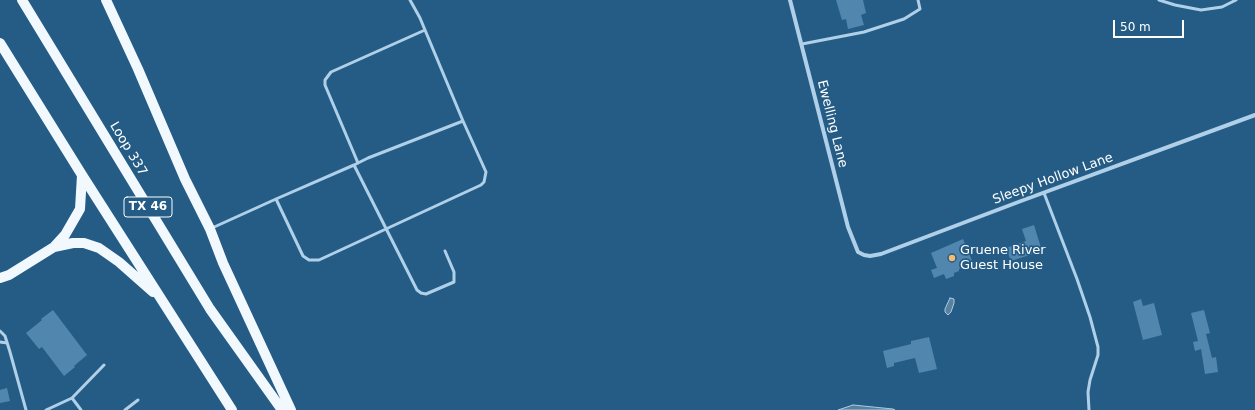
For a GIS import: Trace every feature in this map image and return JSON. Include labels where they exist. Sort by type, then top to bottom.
[{"type":"main road","name":"Loop 337","points":[[22,0],[210,309],[282,410]]},
{"type":"main road","points":[[106,0],[138,69],[185,179],[210,229],[223,264],[291,410]]},
{"type":"main road","name":"TX 46","points":[[0,43],[82,175],[232,410]]},
{"type":"main road","points":[[0,278],[10,275],[54,247],[65,235],[80,209],[82,175]]},
{"type":"main road","points":[[54,247],[73,243],[84,243],[99,248],[119,262],[162,300]]},
{"type":"street","name":"Ewelling Lane","points":[[790,0],[848,227],[858,252]]},
{"type":"street","name":"Sleepy Hollow Lane","points":[[858,252],[870,256],[881,254],[1044,192],[1255,115]]},
{"type":"lane","points":[[276,199],[302,256],[309,260],[318,260],[481,186],[484,182],[486,172],[420,18],[410,0]]},
{"type":"lane","points":[[802,44],[864,32],[904,19],[920,9],[918,0]]},
{"type":"lane","points":[[1159,0],[1175,6],[1200,10],[1222,7],[1236,0]]},
{"type":"lane","points":[[358,163],[325,85],[325,80],[332,72],[425,30]]},
{"type":"lane","points":[[210,229],[358,163],[463,121]]},
{"type":"lane","points":[[354,165],[417,290],[421,293],[426,294],[454,282],[454,272],[445,251]]},
{"type":"lane","points":[[1044,192],[1077,279],[1098,347],[1098,355],[1090,380],[1088,392],[1089,410]]},
{"type":"lane","points":[[0,331],[7,343],[26,410]]},
{"type":"lane","points":[[0,342],[7,343]]},
{"type":"lane","points":[[46,410],[72,398],[104,365]]},
{"type":"lane","points":[[72,398],[81,410]]},
{"type":"lane","points":[[125,410],[138,400]]},
{"type":"water","points":[[950,298],[954,299],[954,303],[951,312],[948,315],[945,312],[945,309]]},
{"type":"water","points":[[853,405],[893,409],[895,410],[838,410]]},
{"type":"building","points":[[836,0],[863,0],[866,13],[861,15],[864,25],[848,29],[846,19],[842,20]]},
{"type":"building","points":[[1034,225],[1042,251],[1011,261],[1006,248],[1026,241],[1022,229]]},
{"type":"building","name":"Gruene River Guest House","points":[[963,239],[973,263],[959,269],[959,271],[954,273],[954,276],[946,279],[944,274],[934,278],[931,270],[937,268],[931,253]]},
{"type":"building","points":[[1141,299],[1143,306],[1154,303],[1162,335],[1143,340],[1133,302]]},
{"type":"building","points":[[53,310],[87,355],[64,376],[42,347],[39,349],[26,333]]},
{"type":"building","points":[[1204,310],[1210,333],[1206,334],[1212,358],[1216,357],[1218,372],[1205,374],[1201,349],[1195,351],[1193,342],[1198,341],[1191,313]]},
{"type":"building","points":[[929,337],[937,369],[919,373],[915,358],[894,363],[894,366],[887,368],[883,351],[911,344],[911,341]]},
{"type":"building","points":[[7,388],[10,401],[0,403],[0,390]]},
{"type":"place","name":"Gruene River Guest House","points":[[952,258]]}]
